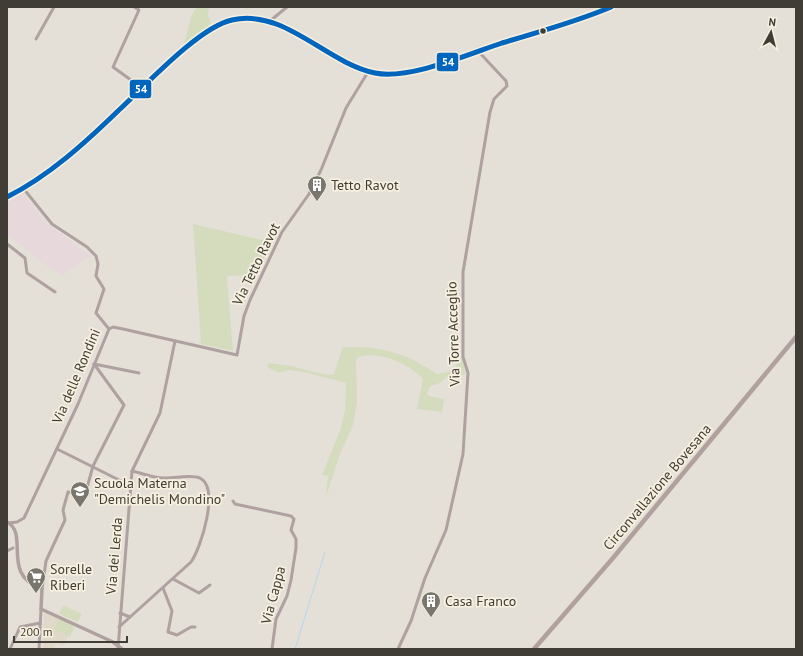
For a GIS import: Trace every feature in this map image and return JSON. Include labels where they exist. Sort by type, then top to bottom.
[{"type":"main road","name":"Circonvallazione Bovesana","points":[[534,649],[613,558],[796,337]]},
{"type":"street","points":[[36,39],[54,7]]},
{"type":"street","points":[[134,7],[139,10],[112,67],[142,88]]},
{"type":"street","points":[[270,21],[287,7]]},
{"type":"street","points":[[7,197],[23,188],[79,146],[185,49],[215,26],[232,20],[242,18],[270,21],[348,63],[368,72],[386,75],[399,75],[478,51],[611,7]]},
{"type":"street","name":"Via Torre Acceglio","points":[[398,649],[411,621],[425,578],[446,530],[463,454],[468,373],[463,356],[464,260],[490,112],[494,100],[507,86],[506,81],[478,51]]},
{"type":"street","name":"Via Tetto Ravot","points":[[109,329],[113,327],[235,355],[238,354],[244,316],[250,300],[282,232],[309,194],[321,170],[346,108],[368,72]]},
{"type":"street","name":"Via delle Rondini","points":[[8,522],[17,522],[24,518],[57,449],[109,329],[96,313],[104,289],[96,276],[98,264],[96,256],[87,247],[52,224],[23,188]]},
{"type":"street","points":[[7,244],[25,258],[27,273],[55,292]]},
{"type":"street","name":"Via dei Lerda","points":[[117,647],[132,471],[160,412],[175,341]]},
{"type":"street","points":[[94,364],[139,373]]},
{"type":"street","points":[[39,649],[43,568],[48,554],[66,520],[63,510],[68,492],[85,495],[93,466],[124,405],[94,364]]},
{"type":"street","points":[[57,449],[130,486]]},
{"type":"street","points":[[119,627],[191,562],[197,551],[207,519],[208,487],[204,481],[198,478],[161,478],[132,471]]},
{"type":"street","name":"Via Cappa","points":[[233,501],[235,504],[291,516],[294,519],[291,530],[296,539],[296,548],[291,580],[287,596],[276,619],[272,649]]},
{"type":"street","points":[[8,522],[15,533],[12,556],[17,572],[22,581],[42,589]]},
{"type":"street","points":[[7,551],[13,548]]},
{"type":"street","points":[[173,579],[199,593],[210,585]]},
{"type":"street","points":[[163,588],[172,611],[168,632],[177,635],[191,627],[195,627]]},
{"type":"street","points":[[41,609],[113,642],[117,647],[122,649]]},
{"type":"street","name":"Via dei Lerda","points":[[120,613],[130,617]]},
{"type":"street","points":[[10,649],[20,627],[31,623],[40,623]]},
{"type":"shaded area","points":[[22,193],[48,225],[91,256],[71,268],[63,276],[44,264],[7,234],[7,201]]},
{"type":"shaded area","points":[[44,613],[58,618],[54,630],[68,636],[64,646],[56,643],[53,649],[43,649]]},
{"type":"green space","points":[[197,7],[209,7],[208,15],[211,23],[183,48],[192,14]]},
{"type":"green space","points":[[193,224],[271,242],[256,275],[227,276],[233,351],[201,344]]},
{"type":"green space","points":[[345,347],[371,348],[394,352],[415,361],[437,374],[452,371],[462,357],[466,374],[447,377],[438,384],[430,386],[427,394],[429,396],[444,399],[442,412],[417,409],[423,379],[417,373],[394,360],[384,357],[366,355],[358,357],[356,360],[357,403],[353,425],[340,454],[326,497],[328,476],[322,475],[341,428],[345,410],[346,383],[304,372],[289,370],[279,373],[267,367],[269,363],[332,375],[334,374],[342,349]]},
{"type":"green space","points":[[63,605],[82,614],[78,622],[59,614]]},
{"type":"green space","points":[[58,618],[72,623],[74,628],[70,637],[54,630]]},
{"type":"waterway","points":[[295,649],[325,552]]},
{"type":"transit line","name":"54","points":[[7,197],[23,189],[66,158],[189,45],[219,25],[232,20],[251,18],[270,22],[288,29],[339,59],[357,67],[375,73],[389,74],[405,73],[439,65],[502,43],[571,22],[611,7]]},
{"type":"place","name":"Tetto Ravot","points":[[317,202]]},
{"type":"place","name":"Scuola Materna \"Demichelis Mondino\"","points":[[80,508]]},
{"type":"place","name":"Sorelle Riberi","points":[[36,594]]},
{"type":"place","name":"Casa Franco","points":[[431,618]]}]
